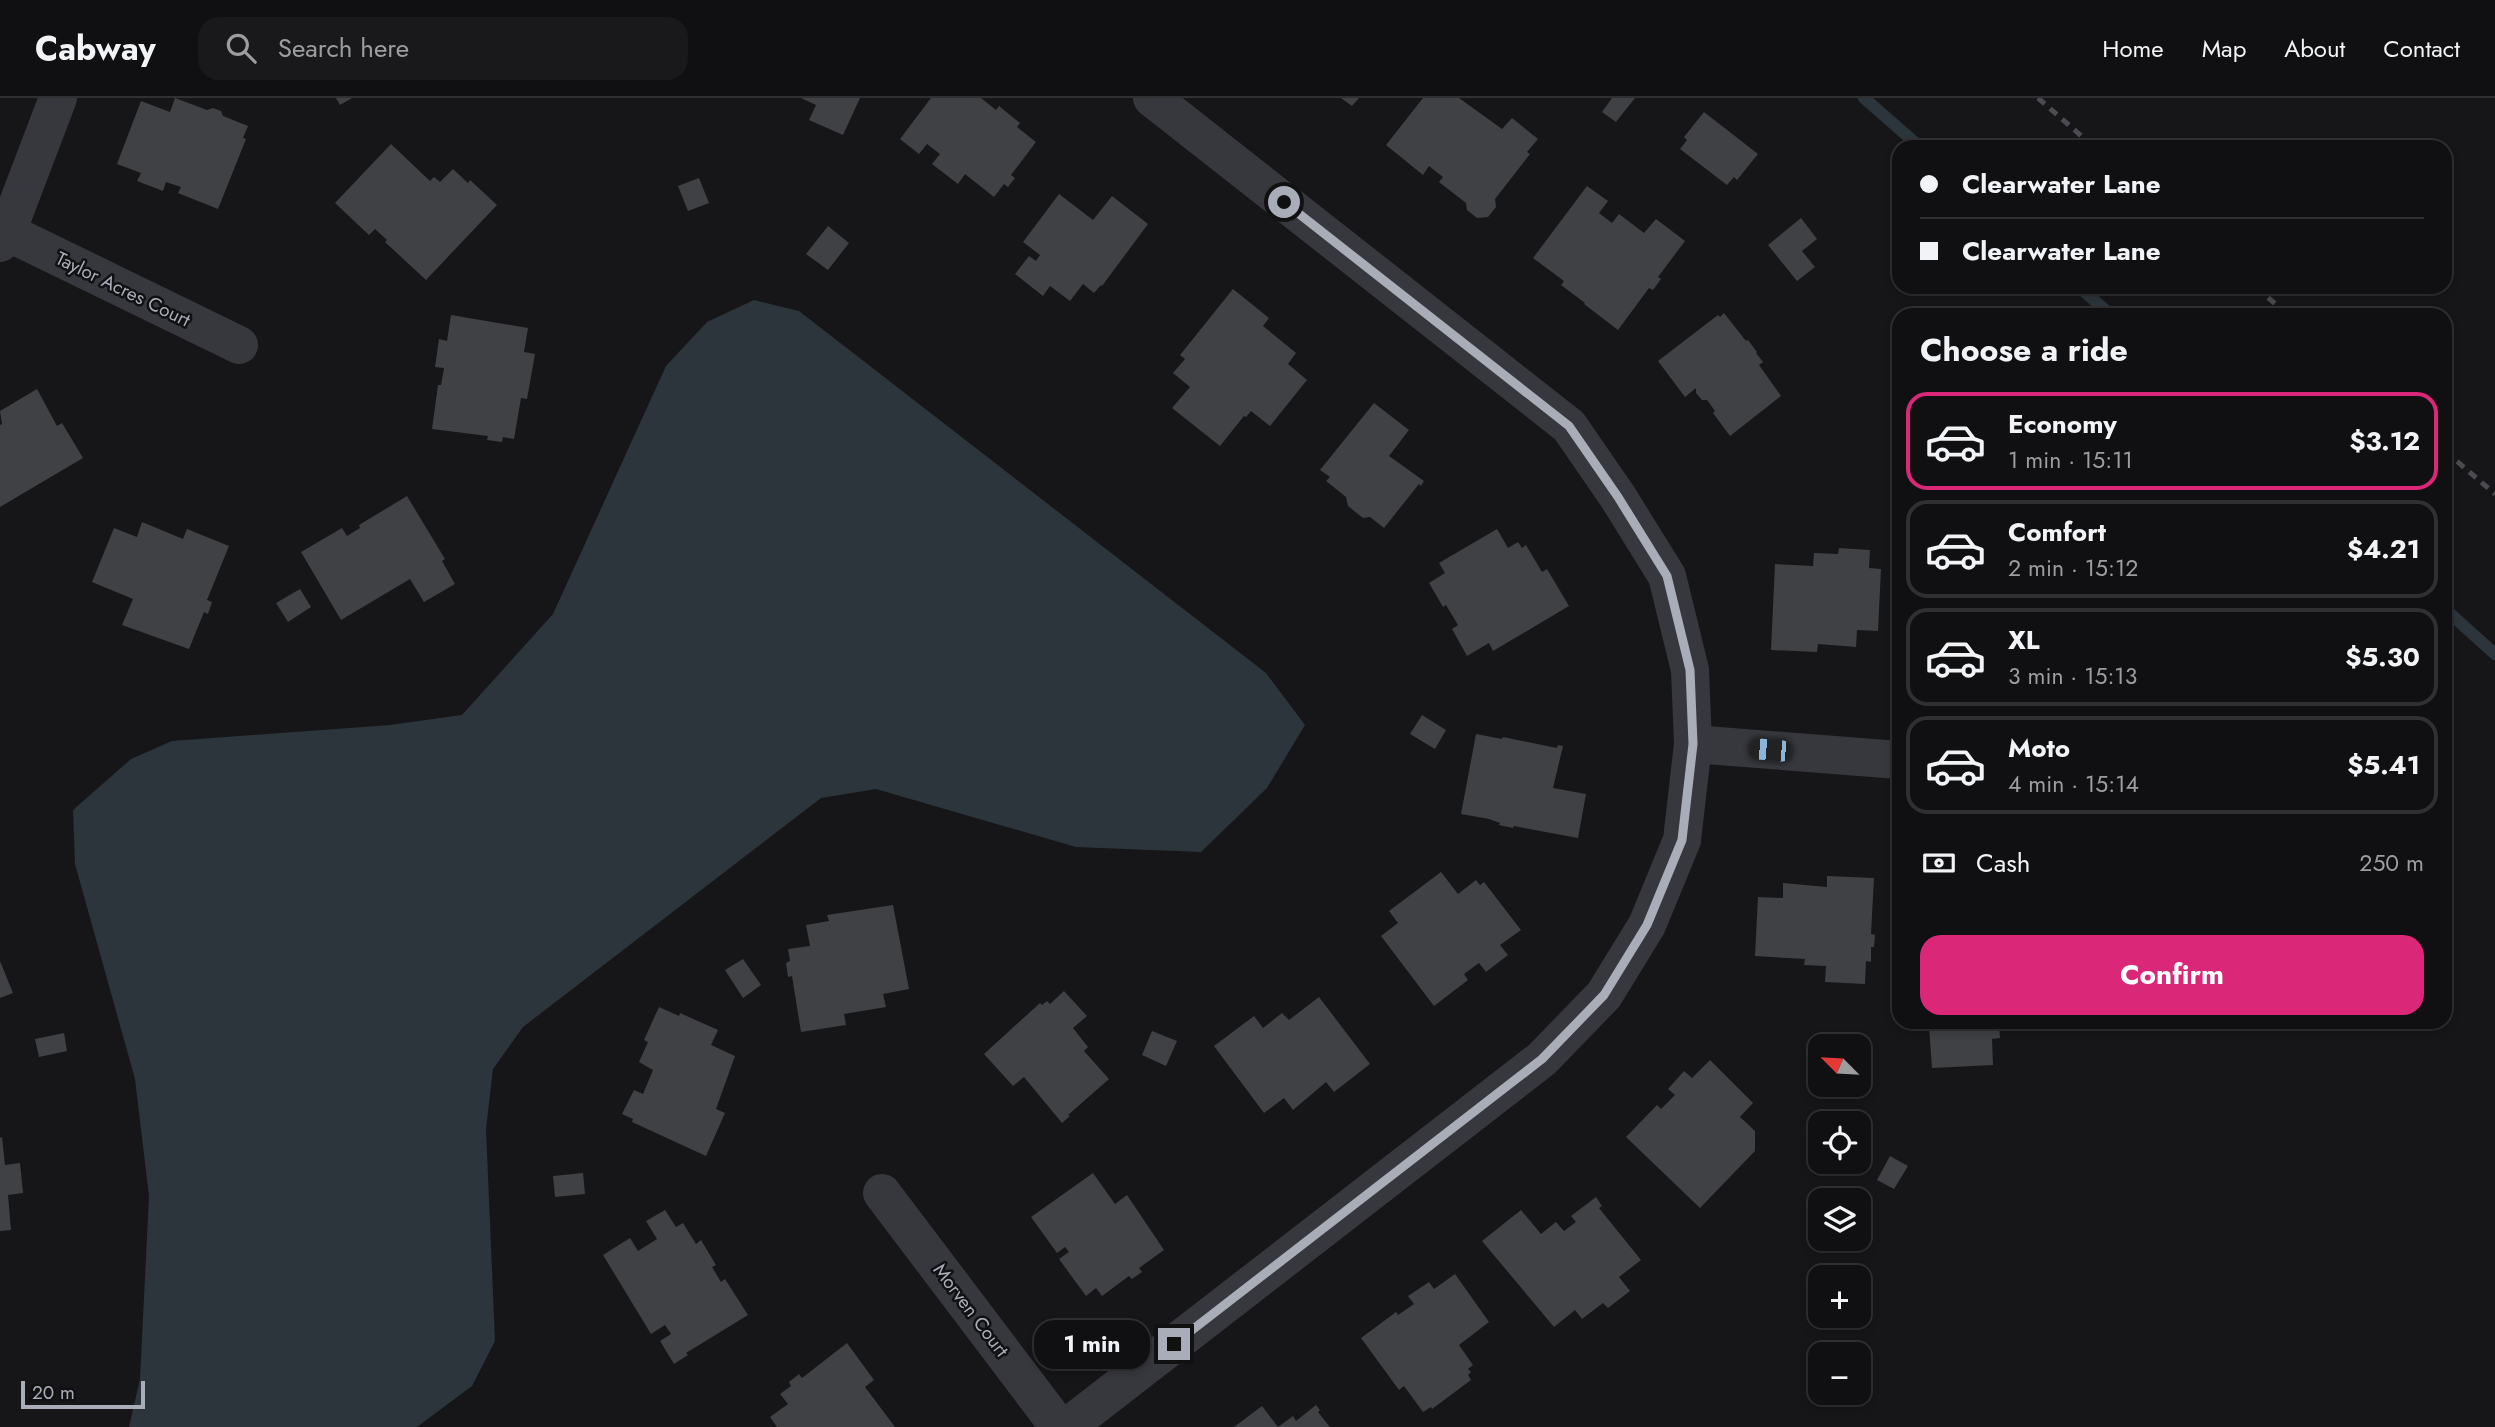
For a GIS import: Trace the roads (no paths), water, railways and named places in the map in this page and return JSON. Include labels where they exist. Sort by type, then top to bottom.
[{"type":"street","points":[[3,237],[58,98]]},
{"type":"street","points":[[1067,1427],[1542,1059],[1604,995],[1647,925],[1682,840],[1693,744],[1690,670],[1667,576],[1618,497],[1569,426],[1153,98]]},
{"type":"street","name":"Taylor Acres Court","points":[[3,237],[239,345]]},
{"type":"street","points":[[1693,744],[1892,759]]},
{"type":"street","name":"Morven Court","points":[[883,1193],[1059,1427]]},
{"type":"waterway","points":[[1864,98],[1912,140]]},
{"type":"waterway","points":[[2087,294],[2103,308]]},
{"type":"waterway","points":[[2452,615],[2495,654]]},
{"type":"railway","points":[[2038,98],[2086,140]]},
{"type":"railway","points":[[2264,294],[2280,308]]},
{"type":"railway","points":[[2452,457],[2495,494]]}]
